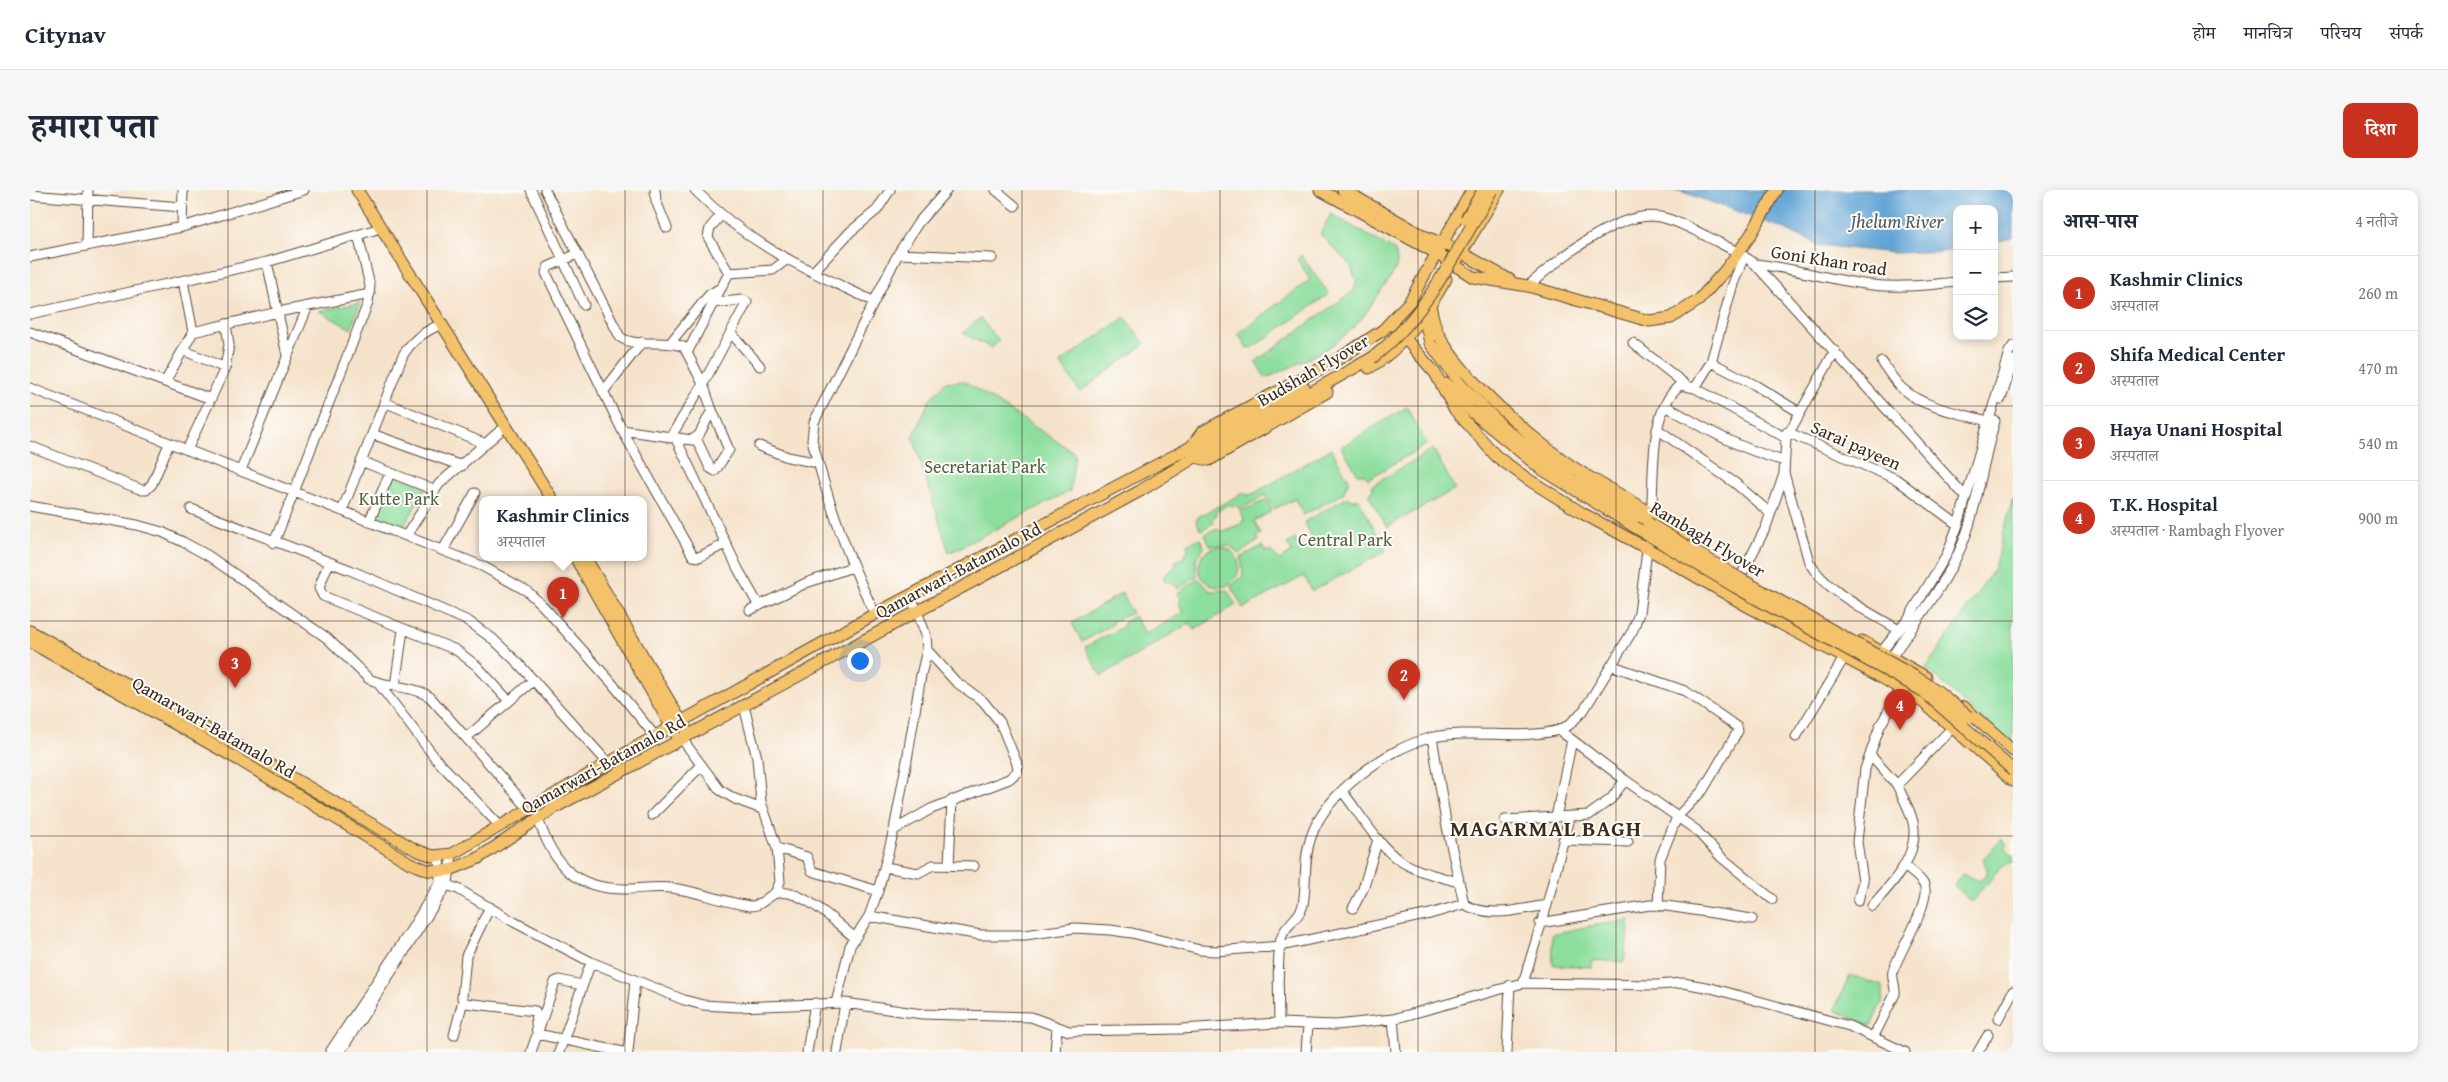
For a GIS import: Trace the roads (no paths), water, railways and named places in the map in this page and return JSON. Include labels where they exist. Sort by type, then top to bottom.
[{"type":"main road","points":[[349,190],[541,496]]},
{"type":"main road","points":[[357,190],[550,496]]},
{"type":"main road","points":[[1320,190],[1439,248],[1462,254],[1516,283]]},
{"type":"main road","points":[[1343,190],[1424,236],[1439,248],[1454,265],[1473,277],[1516,283],[1633,318],[1656,321],[1671,318],[1698,300],[1717,281],[1741,254],[1777,190]]},
{"type":"main road","points":[[1472,190],[1410,301],[1383,330],[1340,358],[1202,432],[1192,452],[1209,460],[1374,364],[1406,339],[1427,311],[1499,190]]},
{"type":"main road","name":"Budshah Flyover","points":[[1209,444],[1385,341],[1413,312],[1483,190]]},
{"type":"main road","name":"Budshah Flyover","points":[[1192,452],[1372,358],[1390,345],[1418,314],[1492,190]]},
{"type":"main road","points":[[1427,311],[1438,333],[1489,414]]},
{"type":"main road","name":"Rambagh Flyover","points":[[1427,311],[1430,342],[1461,386],[1522,444],[1571,479],[1739,578],[1935,689],[2013,756]]},
{"type":"main road","points":[[1391,322],[1435,373],[1455,410],[1496,456],[1561,501],[1749,607],[1879,676],[1924,703],[2013,780]]},
{"type":"main road","points":[[1461,368],[1523,426],[1583,474],[1652,514],[1690,543],[1742,574],[1938,684],[2013,751]]},
{"type":"main road","name":"Rambagh Flyover","points":[[1435,373],[1471,411],[1540,468],[1565,486],[1735,587],[1923,691],[2013,770]]},
{"type":"main road","name":"Qamarwari-Batamalo Rd","points":[[30,642],[239,760],[410,863],[445,877],[477,859],[534,815],[608,763],[655,736],[875,614],[1192,452]]},
{"type":"main road","name":"Qamarwari-Batamalo Rd","points":[[30,631],[245,750],[416,850],[433,856],[452,854],[501,826],[563,804],[1140,491],[1192,452]]},
{"type":"main road","points":[[577,561],[676,725],[686,737]]},
{"type":"main road","points":[[588,561],[676,725]]},
{"type":"street","points":[[87,246],[88,190]]},
{"type":"street","points":[[182,227],[183,190]]},
{"type":"street","points":[[30,257],[182,227],[304,190]]},
{"type":"street","points":[[531,190],[584,305]]},
{"type":"street","points":[[545,190],[620,337],[642,342],[671,342],[684,347],[688,351],[729,450],[715,471],[710,468],[696,438]]},
{"type":"street","points":[[655,190],[656,201],[667,228]]},
{"type":"street","points":[[695,190],[721,216],[752,239],[786,260],[873,300]]},
{"type":"street","points":[[813,272],[850,232],[877,210],[890,190]]},
{"type":"street","points":[[875,614],[852,567],[829,503],[812,440],[814,422],[873,300],[898,254],[918,223],[947,190]]},
{"type":"street","points":[[996,190],[1015,206]]},
{"type":"street","points":[[30,195],[182,207]]},
{"type":"street","points":[[721,216],[710,228],[708,237],[729,273]]},
{"type":"street","points":[[1528,286],[1590,240],[1634,218],[1661,217],[1691,229],[1741,254],[1755,264],[1966,497]]},
{"type":"street","points":[[30,314],[267,262],[374,230]]},
{"type":"street","points":[[274,543],[368,304],[370,294],[368,278],[358,235]]},
{"type":"street","points":[[577,254],[548,267],[546,273],[622,430],[693,556],[697,558],[726,544]]},
{"type":"street","points":[[898,254],[992,258]]},
{"type":"street","points":[[1279,1023],[1280,946],[1284,932],[1296,919],[1302,906],[1311,835],[1342,791],[1361,773],[1376,763],[1405,747],[1432,737],[1559,730],[1569,725],[1584,710],[1613,666],[1633,630],[1639,613],[1652,514],[1654,445],[1657,429],[1666,406],[1676,388],[1690,386],[1711,362],[1741,254]]},
{"type":"street","points":[[729,273],[773,270],[786,260]]},
{"type":"street","points":[[267,262],[287,355]]},
{"type":"street","name":"Goni Khan road","points":[[1755,264],[1779,266],[1877,286],[1914,286],[1953,282]]},
{"type":"street","points":[[688,351],[729,273]]},
{"type":"street","points":[[1998,278],[2013,277]]},
{"type":"street","points":[[165,382],[193,332],[183,281]]},
{"type":"street","points":[[671,342],[709,295],[722,287]]},
{"type":"street","points":[[193,332],[278,312],[370,294]]},
{"type":"street","points":[[673,439],[747,302],[742,300],[713,303]]},
{"type":"street","points":[[241,470],[308,306]]},
{"type":"street","points":[[187,450],[225,368],[229,345],[226,324]]},
{"type":"street","points":[[342,511],[403,355],[411,342],[435,326]]},
{"type":"street","points":[[30,332],[211,399]]},
{"type":"street","points":[[731,333],[760,366]]},
{"type":"street","points":[[603,392],[642,342]]},
{"type":"street","name":"Sarai payeen","points":[[1633,343],[1690,386],[1786,435],[1896,479],[1958,525]]},
{"type":"street","points":[[1879,676],[1899,630],[1936,575],[1958,525],[2009,352],[2013,346]]},
{"type":"street","points":[[184,350],[225,368]]},
{"type":"street","points":[[1835,351],[1809,399],[1786,435],[1784,473],[1809,562],[1814,571],[1831,587],[1899,630]]},
{"type":"street","points":[[1867,670],[1887,654],[1932,601],[1959,551],[1967,531],[1993,426],[2013,361]]},
{"type":"street","name":"Sarai payeen","points":[[1711,362],[1755,385],[1799,412]]},
{"type":"street","points":[[1882,362],[1903,390],[1914,398],[1988,421]]},
{"type":"street","points":[[30,388],[443,550],[482,566],[527,591],[543,606],[611,682],[655,736]]},
{"type":"street","points":[[384,402],[486,444]]},
{"type":"street","points":[[1666,406],[1726,441],[1751,452],[1784,461]]},
{"type":"street","points":[[696,438],[712,410]]},
{"type":"street","points":[[1657,429],[1735,484],[1770,513]]},
{"type":"street","points":[[622,430],[673,439],[696,438]]},
{"type":"street","points":[[406,536],[434,490],[500,431]]},
{"type":"street","points":[[372,434],[462,466]]},
{"type":"street","points":[[673,439],[759,606]]},
{"type":"street","points":[[30,446],[146,490],[152,484],[169,444]]},
{"type":"street","points":[[759,446],[788,457],[818,463]]},
{"type":"street","points":[[361,461],[434,490]]},
{"type":"street","points":[[369,522],[390,472]]},
{"type":"street","points":[[1742,574],[1766,528],[1784,473]]},
{"type":"street","points":[[443,550],[475,493]]},
{"type":"street","points":[[30,506],[136,525],[162,532],[207,555],[327,638],[362,673],[378,683],[453,778],[501,826]]},
{"type":"street","points":[[191,509],[274,543],[329,562],[468,621],[493,639],[534,680],[608,763]]},
{"type":"street","points":[[329,562],[319,588],[322,596],[444,645],[466,657],[509,701]]},
{"type":"street","points":[[750,610],[806,583],[852,567]]},
{"type":"street","points":[[837,1052],[840,1003],[846,956],[854,937],[868,916],[885,867],[894,830],[927,650],[926,635],[911,596]]},
{"type":"street","points":[[395,686],[403,630]]},
{"type":"street","points":[[894,830],[915,817],[952,800],[1014,776],[1018,766],[1000,722],[983,701],[956,682],[927,650]]},
{"type":"street","points":[[1796,737],[1844,658]]},
{"type":"street","points":[[1613,666],[1677,687],[1737,727],[1738,735],[1712,776],[1695,799],[1677,817],[1660,859],[1658,906]]},
{"type":"street","points":[[467,737],[534,680]]},
{"type":"street","points":[[378,683],[422,692],[430,697],[534,815],[552,854],[569,872],[589,885],[618,889],[680,889],[754,906],[775,894],[784,893],[804,900],[854,937]]},
{"type":"street","points":[[1858,901],[1863,881],[1857,850],[1863,781],[1880,726],[1901,689]]},
{"type":"street","points":[[744,706],[755,750],[762,809],[777,848],[780,882],[775,894]]},
{"type":"street","points":[[1898,785],[1954,727]]},
{"type":"street","points":[[1559,730],[1696,830],[1721,857],[1772,899]]},
{"type":"street","points":[[686,737],[701,766],[720,790],[728,796],[762,809]]},
{"type":"street","points":[[1432,737],[1458,882],[1464,904]]},
{"type":"street","points":[[1556,817],[1572,740]]},
{"type":"street","points":[[1870,755],[1898,785],[1914,828],[1905,866],[1872,906]]},
{"type":"street","points":[[652,814],[701,766]]},
{"type":"street","points":[[1505,820],[1569,818],[1589,815],[1600,809],[1611,799],[1625,780]]},
{"type":"street","points":[[1342,791],[1378,839],[1396,857],[1416,869],[1458,882]]},
{"type":"street","points":[[949,865],[952,800]]},
{"type":"street","points":[[1523,983],[1547,905],[1569,818]]},
{"type":"street","points":[[1353,908],[1363,889],[1378,839]]},
{"type":"street","points":[[1563,840],[1628,842]]},
{"type":"street","points":[[777,848],[807,857],[812,871],[878,891]]},
{"type":"street","points":[[340,1052],[445,877],[452,854]]},
{"type":"street","points":[[439,855],[445,877],[490,907],[591,962],[635,981],[703,1005],[738,1007],[840,1003],[922,1014],[1031,1017],[1057,1028],[1069,1030],[1180,1029],[1279,1023],[1336,1025],[1393,1019],[1510,985],[1523,983],[1695,984],[1842,1023],[1874,1036],[1905,1052]]},
{"type":"street","points":[[885,867],[918,873],[934,865],[974,866]]},
{"type":"street","points":[[1874,1036],[1895,994],[1896,987],[1892,973],[1918,916],[1925,890],[1923,883],[1905,866]]},
{"type":"street","points":[[330,1052],[412,930],[445,877]]},
{"type":"street","points":[[868,916],[981,935],[1025,935],[1091,928],[1132,933],[1200,950],[1231,950],[1280,946],[1430,914],[1464,904],[1486,913],[1547,905]]},
{"type":"street","points":[[1540,923],[1633,907],[1658,906],[1752,919]]},
{"type":"street","points":[[454,1036],[463,1001],[466,956],[490,907]]},
{"type":"street","points":[[558,1052],[591,962]]},
{"type":"street","points":[[531,1052],[555,982],[559,980],[582,985]]},
{"type":"street","points":[[628,1052],[635,981]]},
{"type":"street","points":[[1507,1052],[1510,985]]},
{"type":"street","points":[[1998,1019],[2013,991]]},
{"type":"street","points":[[463,1001],[469,1004],[535,1011],[537,1034]]},
{"type":"street","points":[[808,1052],[815,1003]]},
{"type":"street","points":[[1393,1019],[1396,1052]]},
{"type":"street","points":[[1306,1052],[1308,1024]]},
{"type":"street","points":[[1055,1052],[1057,1028]]},
{"type":"street","points":[[537,1034],[624,1052]]},
{"type":"street","points":[[1978,1052],[1988,1036]]},
{"type":"water","name":"Jhelum River","points":[[1663,190],[2013,190],[2013,238],[1998,241],[1998,205],[1953,205],[1953,251],[1893,253],[1818,245],[1785,229],[1680,191]]},
{"type":"place","name":"Kashmir Clinics","points":[[563,618]]},
{"type":"place","name":"Haya Unani Hospital","points":[[235,688]]},
{"type":"place","name":"Shifa Medical Center","points":[[1404,700]]},
{"type":"place","name":"T.K. Hospital","points":[[1900,730]]},
{"type":"district","name":"MAGARMAL BAGH","points":[[1546,828]]},
{"type":"park label","name":"Secretariat Park","points":[[985,466]]},
{"type":"park label","name":"Kutte Park","points":[[399,498]]},
{"type":"park label","name":"Central Park","points":[[1345,539]]}]
